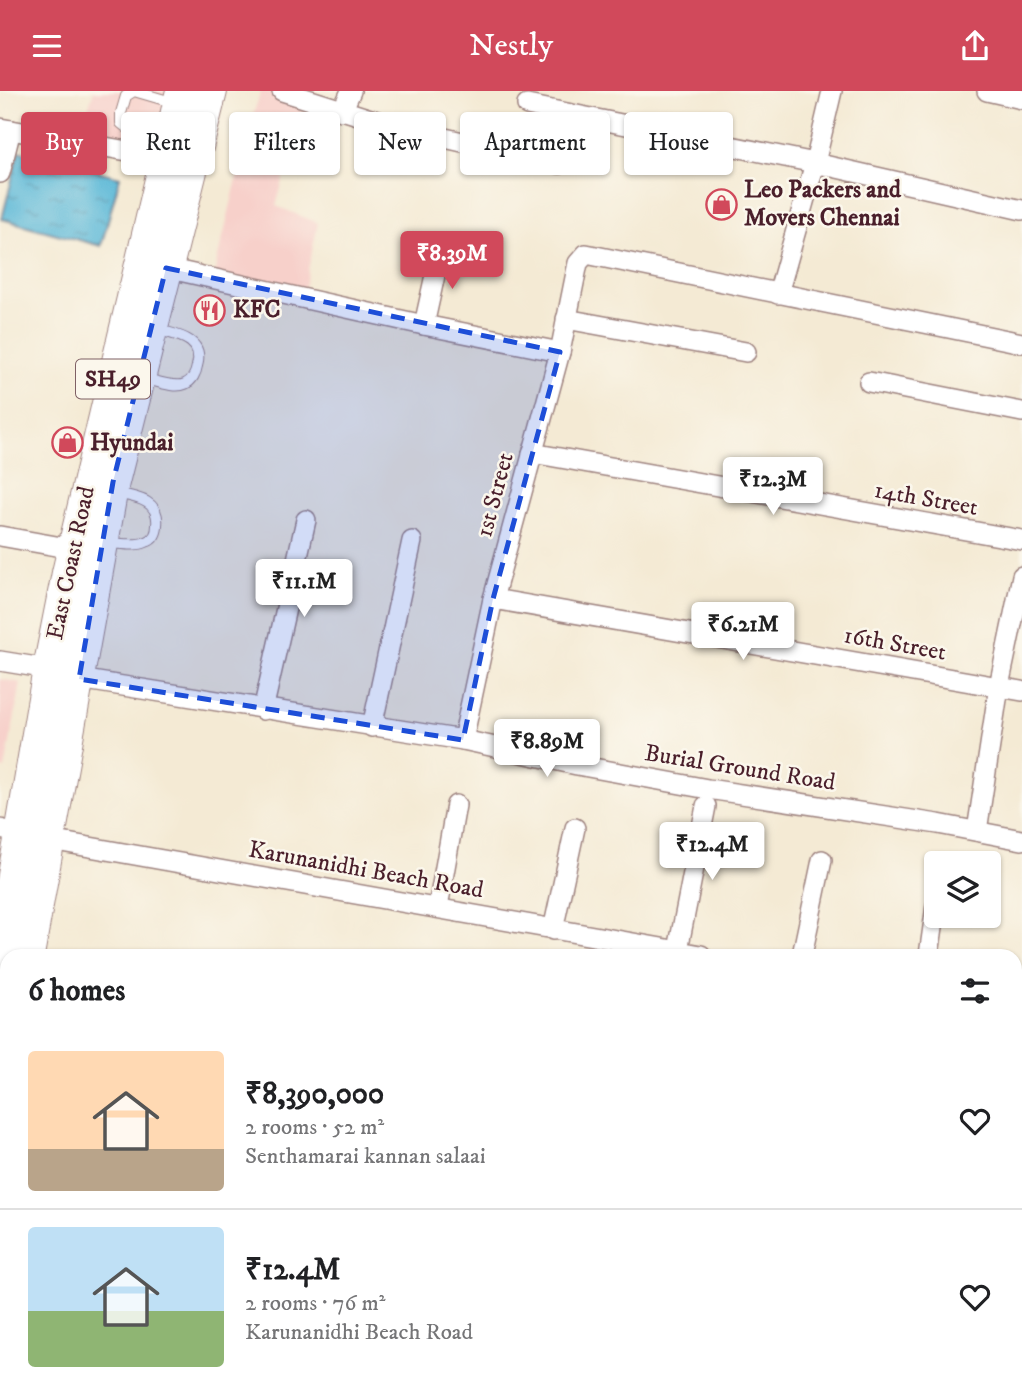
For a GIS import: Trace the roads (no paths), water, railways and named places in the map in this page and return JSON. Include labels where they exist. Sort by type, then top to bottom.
[{"type":"main road","name":"East Coast Road","points":[[199,112],[211,91]]},
{"type":"main road","name":"East Coast Road","points":[[2,949],[24,834],[49,669],[88,546],[171,175]]},
{"type":"main road","name":"East Coast Road","points":[[28,949],[24,834],[79,679],[88,546],[111,492],[166,268],[174,175]]},
{"type":"street","points":[[282,91],[396,127],[460,142]]},
{"type":"street","points":[[342,111],[351,91]]},
{"type":"street","points":[[832,91],[816,163],[778,294],[1022,343]]},
{"type":"street","points":[[986,91],[1022,99]]},
{"type":"street","points":[[527,105],[816,163],[1022,210]]},
{"type":"street","points":[[0,173],[6,129],[121,146]]},
{"type":"street","points":[[424,325],[441,248]]},
{"type":"street","name":"1st Street","points":[[463,740],[493,599],[560,352],[578,263],[586,254],[778,294]]},
{"type":"street","points":[[166,268],[560,352]]},
{"type":"street","points":[[566,320],[746,352]]},
{"type":"street","points":[[870,382],[1022,412]]},
{"type":"street","name":"14th Street","points":[[532,453],[1022,541]]},
{"type":"street","points":[[262,710],[306,520]]},
{"type":"street","points":[[0,536],[88,546]]},
{"type":"street","points":[[372,727],[412,541]]},
{"type":"street","points":[[977,831],[999,686],[1022,576]]},
{"type":"street","name":"16th Street","points":[[493,599],[1022,691]]},
{"type":"street","points":[[0,661],[49,669]]},
{"type":"street","name":"Burial Ground Road","points":[[79,679],[463,740],[707,797],[1022,839]]},
{"type":"street","points":[[679,949],[707,797]]},
{"type":"street","points":[[438,907],[456,805]]},
{"type":"street","points":[[553,930],[575,828]]},
{"type":"street","name":"Karunanidhi Beach Road","points":[[24,834],[438,907],[656,949]]},
{"type":"street","points":[[803,949],[822,860]]},
{"type":"street","points":[[930,949],[933,928]]},
{"type":"lane","points":[[121,112],[128,93],[134,91],[181,97]]},
{"type":"lane","points":[[139,377],[178,385],[186,384],[196,372],[199,361],[194,343],[186,337],[151,328]]},
{"type":"lane","points":[[88,546],[147,542],[157,530],[156,511],[151,504],[143,499],[111,492]]},
{"type":"water","points":[[19,151],[21,175],[107,174],[120,177],[101,246],[2,219]]},
{"type":"place","name":"Leo Packers and Movers Chennai","points":[[721,204]]},
{"type":"place","name":"KFC","points":[[210,310]]},
{"type":"place","name":"Hyundai","points":[[67,443]]}]
